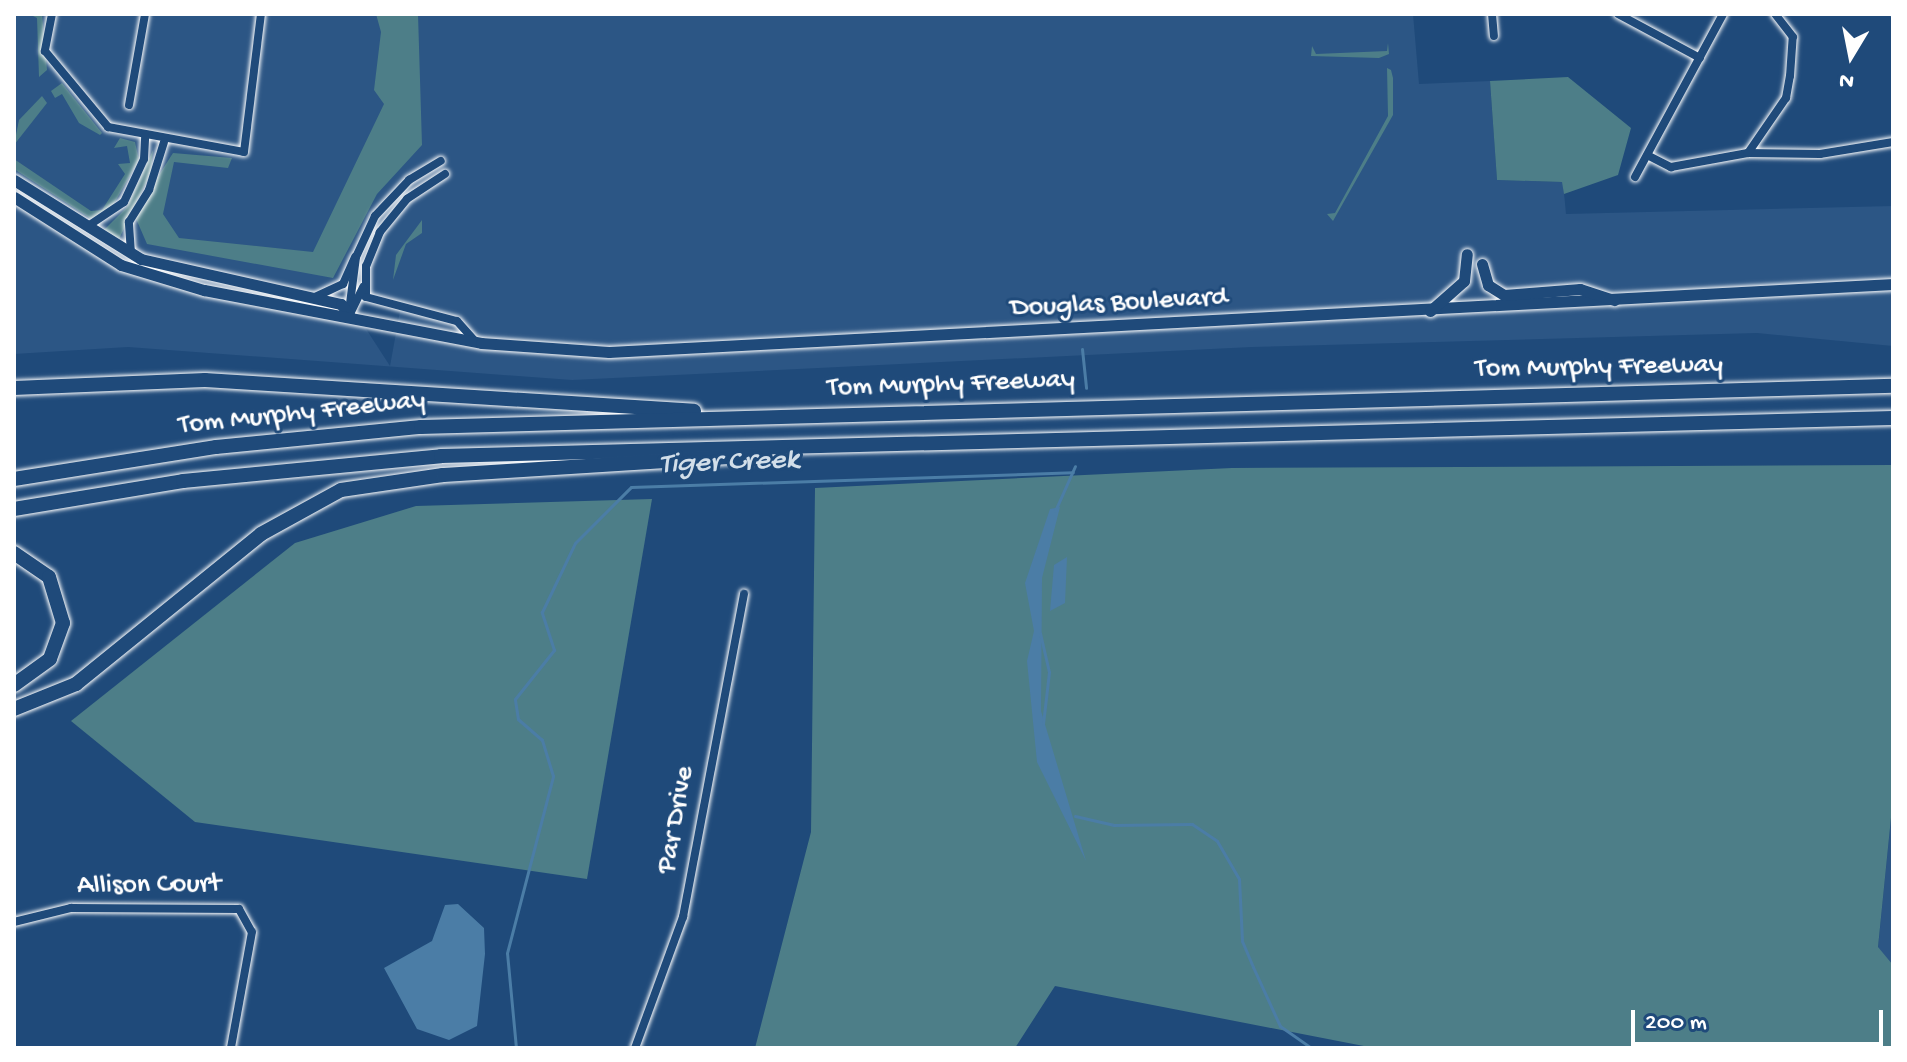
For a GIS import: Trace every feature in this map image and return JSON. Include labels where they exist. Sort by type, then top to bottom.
[{"type":"highway","points":[[14,388],[205,380],[774,416]]},
{"type":"highway","name":"Tom Murphy Freeway","points":[[14,479],[304,436],[774,416],[1893,386]]},
{"type":"highway","name":"Tom Murphy Freeway","points":[[14,509],[381,459],[957,440],[1893,418]]},
{"type":"highway","points":[[14,709],[76,684],[261,534],[341,490],[443,475],[957,440]]},
{"type":"highway","points":[[14,553],[49,577],[63,623],[50,659],[14,685]]},
{"type":"main road","name":"Douglas Boulevard","points":[[14,180],[131,254],[189,272],[341,304],[349,315]]},
{"type":"main road","name":"Douglas Boulevard","points":[[14,197],[127,267],[218,293],[349,315],[476,342],[621,352],[1622,303],[1893,284]]},
{"type":"main road","points":[[1430,311],[1464,281],[1467,254]]},
{"type":"main road","points":[[1482,264],[1488,285],[1504,295],[1580,289],[1622,303]]},
{"type":"main road","points":[[127,267],[189,272]]},
{"type":"street","points":[[52,14],[45,51],[55,71],[108,127],[164,142],[244,152],[261,14]]},
{"type":"street","points":[[129,105],[144,14]]},
{"type":"street","points":[[1492,14],[1494,36]]},
{"type":"street","points":[[1618,14],[1700,58]]},
{"type":"street","points":[[1635,177],[1723,14]]},
{"type":"street","points":[[1748,153],[1788,87],[1793,37],[1775,14]]},
{"type":"street","points":[[86,225],[98,226],[124,202],[144,159],[145,137]]},
{"type":"street","points":[[131,254],[129,222],[149,190],[164,142]]},
{"type":"street","points":[[1649,156],[1671,167],[1748,153],[1820,154],[1893,142]]},
{"type":"street","points":[[308,297],[343,284],[375,216],[409,180],[441,161]]},
{"type":"street","points":[[349,315],[364,282],[380,232],[407,199],[445,174]]},
{"type":"street","points":[[349,315],[356,257]]},
{"type":"street","points":[[364,282],[366,297],[380,306],[457,321],[476,342]]},
{"type":"street","name":"Par Drive","points":[[635,1048],[683,917],[744,594]]},
{"type":"street","name":"Allison Court","points":[[14,922],[71,908],[239,909],[252,932],[231,1048]]},
{"type":"shaded area","points":[[14,14],[1413,14],[1419,84],[1490,81],[1497,180],[1563,182],[1566,214],[1893,206],[1893,346],[1757,333],[1252,347],[572,380],[128,347],[14,354]],"holes":[[[346,298],[400,311],[390,366]]]},
{"type":"shaded area","points":[[1060,507],[1042,578],[1041,711],[1086,861],[1037,762],[1027,661],[1034,631],[1025,583],[1050,509]]},
{"type":"shaded area","points":[[1067,557],[1065,603],[1050,611],[1054,565]]},
{"type":"shaded area","points":[[1893,798],[1893,965],[1878,948]]},
{"type":"shaded area","points":[[458,904],[484,928],[485,954],[477,1026],[449,1040],[417,1029],[384,968],[432,941],[445,905]]},
{"type":"green space","points":[[29,14],[42,14],[47,70],[39,77],[37,18]]},
{"type":"green space","points":[[376,14],[418,14],[422,145],[377,194],[333,278],[147,244],[134,214],[173,153],[232,158],[228,168],[174,162],[163,214],[179,238],[313,252],[384,104],[374,90],[381,32]]},
{"type":"green space","points":[[1388,43],[1389,54],[1379,58],[1311,56],[1312,46],[1316,54],[1387,51]]},
{"type":"green space","points":[[1387,68],[1391,70],[1393,78],[1393,115],[1333,221],[1327,214],[1335,213],[1388,116]]},
{"type":"green space","points":[[1568,77],[1631,128],[1618,175],[1564,194],[1562,182],[1497,180],[1490,81]]},
{"type":"green space","points":[[62,83],[102,133],[100,135],[79,123],[62,94],[55,98],[51,91]]},
{"type":"green space","points":[[42,96],[47,103],[14,145],[19,120]]},
{"type":"green space","points":[[120,138],[135,142],[139,160],[108,214],[96,222],[14,169],[14,159],[91,211],[102,210],[125,174],[118,164],[130,163],[127,146],[114,148]]},
{"type":"green space","points":[[153,150],[151,172],[119,239],[104,230],[127,207]]},
{"type":"green space","points":[[422,220],[422,233],[406,244],[393,280],[396,255]]},
{"type":"green space","points":[[1893,465],[1893,798],[1878,947],[1893,965],[1893,1048],[1374,1048],[1055,986],[1015,1048],[755,1048],[811,832],[815,488],[1232,468]]},
{"type":"green space","points":[[652,499],[587,879],[195,822],[71,721],[295,543],[416,506]]},
{"type":"waterway","points":[[1082,349],[1086,388]]},
{"type":"waterway","points":[[1055,511],[1075,466]]},
{"type":"waterway","name":"Tiger Creek","points":[[516,1048],[507,953],[553,776],[542,740],[518,719],[515,699],[554,650],[542,612],[575,543],[631,487],[1073,472]]},
{"type":"waterway","points":[[1040,633],[1049,672],[1043,724]]},
{"type":"waterway","points":[[1075,816],[1113,825],[1192,824],[1217,841],[1239,879],[1242,941],[1280,1026],[1312,1048]]}]
